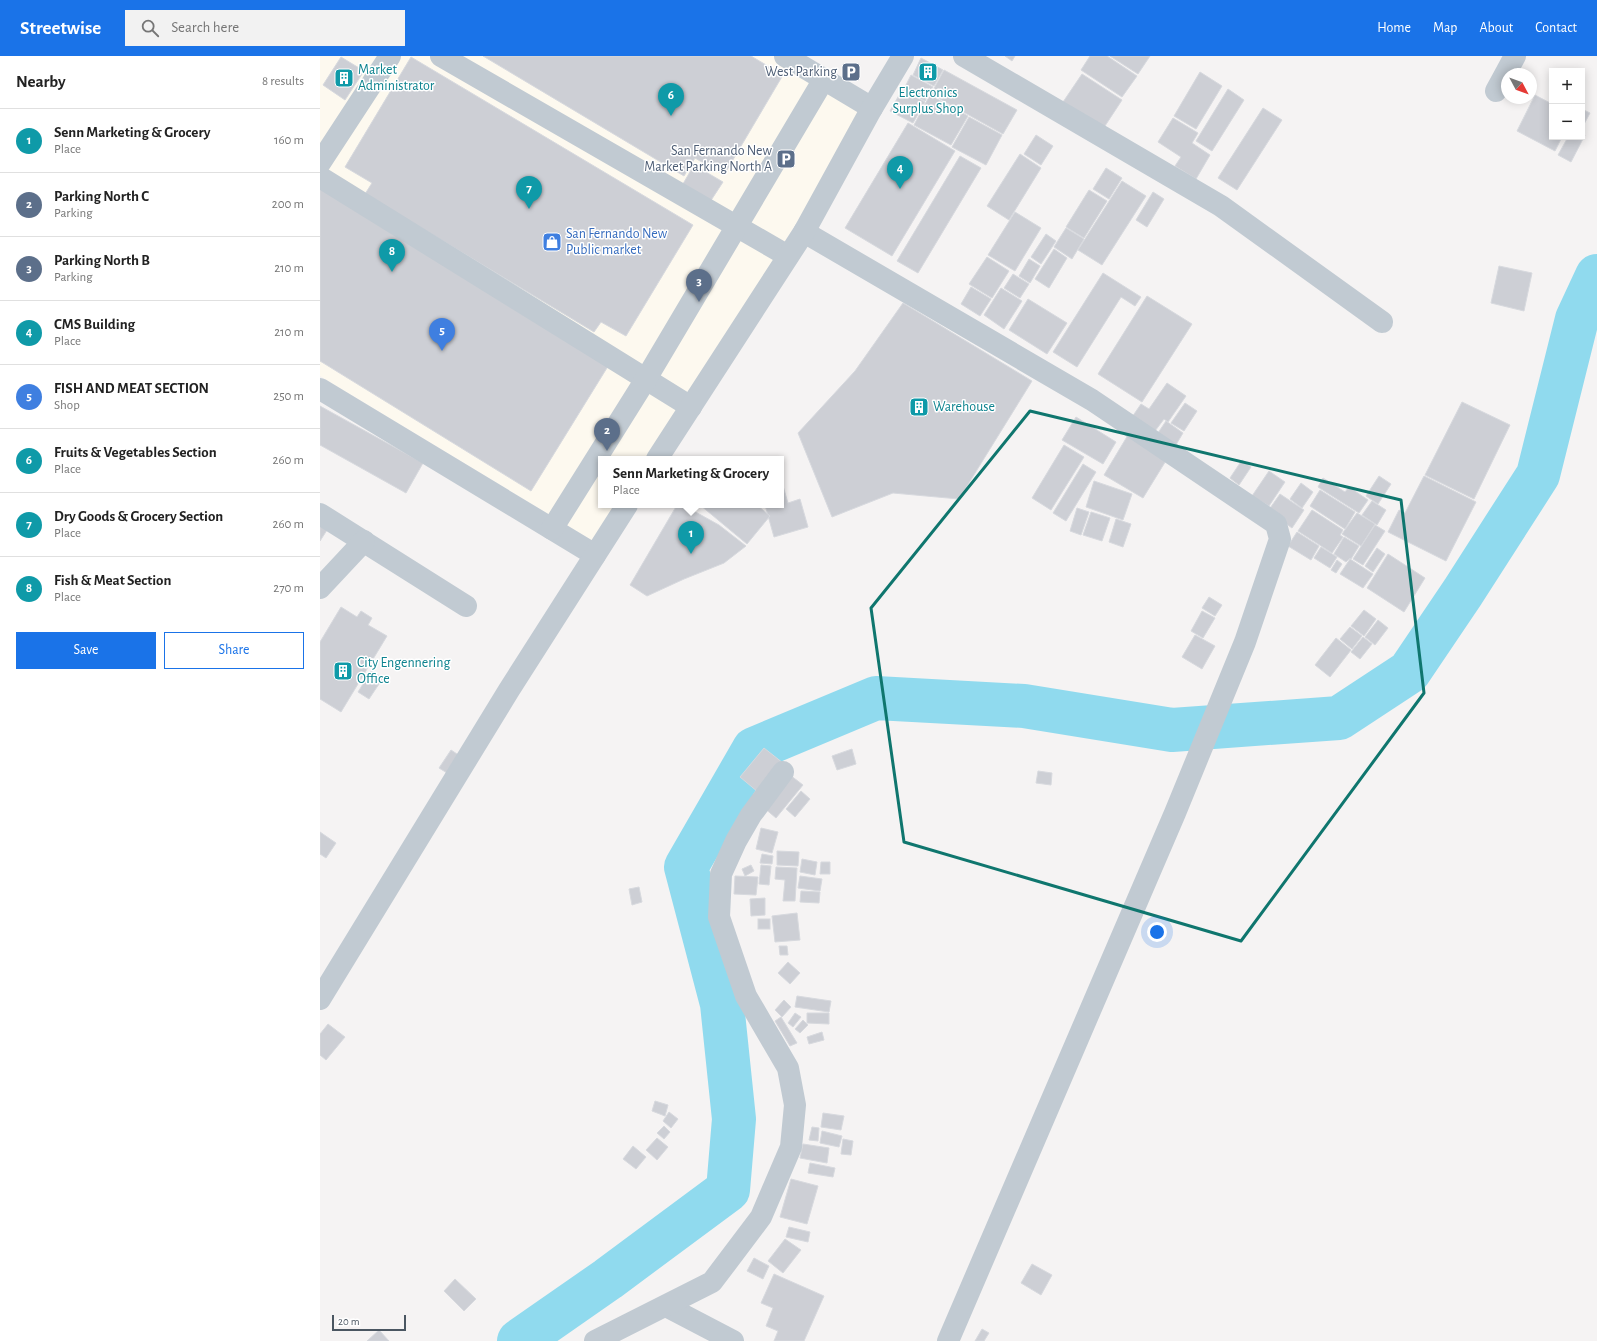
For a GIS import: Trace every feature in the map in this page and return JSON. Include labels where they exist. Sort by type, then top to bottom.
[{"type":"street","points":[[320,163],[390,56]]},
{"type":"street","points":[[441,56],[788,256]]},
{"type":"street","points":[[785,56],[872,108]]},
{"type":"street","points":[[659,456],[804,232],[872,108],[903,56]]},
{"type":"street","points":[[964,56],[1221,206],[1382,322]]},
{"type":"street","points":[[1496,91],[1515,56]]},
{"type":"street","points":[[552,529],[646,379],[824,79]]},
{"type":"street","points":[[320,177],[691,406]]},
{"type":"street","points":[[804,232],[1092,400],[1276,524],[1280,538],[1245,642],[1175,812],[948,1341]]},
{"type":"street","points":[[320,389],[595,555]]},
{"type":"street","points":[[320,999],[509,690],[625,508]]},
{"type":"street","points":[[320,514],[466,606]]},
{"type":"street","points":[[320,588],[364,542]]},
{"type":"street","points":[[595,1341],[712,1282],[761,1217],[791,1147],[795,1106],[788,1068],[746,996],[719,917],[721,874],[751,815],[782,772]]},
{"type":"street","points":[[666,1306],[733,1341]]},
{"type":"highlighted area","points":[[1030,411],[1401,500],[1424,693],[1241,941],[904,842],[871,608]]},
{"type":"shaded area","name":"San Fernando New Public market","points":[[320,56],[779,56],[867,109],[652,456],[598,456],[598,508],[620,508],[598,544],[320,376]]},
{"type":"building","points":[[483,56],[751,56],[783,75],[724,175],[695,158],[684,176]]},
{"type":"building","points":[[1005,56],[1015,56],[1012,61]]},
{"type":"building","points":[[1090,56],[1107,56],[1137,76],[1122,97],[1081,70]]},
{"type":"building","points":[[1110,56],[1150,56],[1138,74]]},
{"type":"building","name":"Market Administrator","points":[[341,57],[364,71],[345,100],[323,85]]},
{"type":"building","points":[[411,57],[693,225],[626,336],[601,322],[594,332],[365,194],[372,183],[345,167]]},
{"type":"building","name":"Electronics Surplus Shop","points":[[921,58],[943,70],[934,86],[913,75]]},
{"type":"building","points":[[944,70],[1017,110],[1003,134],[931,94]]},
{"type":"building","points":[[1200,72],[1222,86],[1196,129],[1174,116]]},
{"type":"building","points":[[1082,74],[1122,100],[1101,132],[1061,105]]},
{"type":"building","points":[[911,75],[933,87],[925,101],[904,89]]},
{"type":"building","points":[[1228,89],[1244,100],[1212,151],[1196,141]]},
{"type":"building","points":[[902,90],[925,102],[913,123],[890,111]]},
{"type":"building","points":[[930,95],[968,116],[951,145],[914,125]]},
{"type":"building","points":[[1537,96],[1549,102],[1549,140],[1560,140],[1555,151],[1517,131],[1530,104],[1537,104]]},
{"type":"building","points":[[1263,108],[1282,120],[1237,190],[1218,178]]},
{"type":"building","points":[[1585,110],[1590,113],[1585,122]]},
{"type":"building","points":[[969,117],[1002,135],[986,165],[952,147]]},
{"type":"building","points":[[1173,118],[1198,133],[1192,143],[1210,155],[1196,179],[1175,166],[1181,157],[1158,142]]},
{"type":"building","points":[[908,123],[955,151],[892,256],[845,228]]},
{"type":"building","points":[[1036,135],[1053,146],[1041,165],[1024,154]]},
{"type":"building","points":[[1566,140],[1582,140],[1571,162],[1558,155]]},
{"type":"building","points":[[1020,154],[1041,168],[1009,220],[987,206]]},
{"type":"building","points":[[960,156],[981,168],[918,273],[897,261]]},
{"type":"building","points":[[694,165],[723,182],[708,205],[680,189]]},
{"type":"building","points":[[1106,168],[1122,178],[1109,199],[1093,189]]},
{"type":"building","points":[[1122,181],[1146,196],[1102,265],[1078,250]]},
{"type":"building","points":[[320,184],[610,363],[531,491],[320,361]]},
{"type":"building","points":[[1089,190],[1107,201],[1084,238],[1066,227]]},
{"type":"building","points":[[1153,192],[1164,199],[1147,227],[1136,220]]},
{"type":"building","points":[[1015,212],[1041,228],[1015,271],[988,255]]},
{"type":"building","points":[[1066,228],[1084,239],[1072,259],[1054,247]]},
{"type":"building","points":[[1046,234],[1056,241],[1041,264],[1031,257]]},
{"type":"building","points":[[1054,249],[1067,258],[1049,288],[1035,279]]},
{"type":"building","points":[[987,257],[1009,271],[992,298],[969,284]]},
{"type":"building","points":[[1029,259],[1040,266],[1030,283],[1019,276]]},
{"type":"building","points":[[1499,266],[1532,273],[1524,311],[1491,303]]},
{"type":"building","points":[[1103,273],[1141,297],[1135,306],[1121,297],[1077,367],[1053,352]]},
{"type":"building","points":[[1013,274],[1029,284],[1020,298],[1004,288]]},
{"type":"building","points":[[971,287],[991,299],[980,316],[961,304]]},
{"type":"building","points":[[1001,288],[1022,301],[1004,329],[984,315]]},
{"type":"building","points":[[1147,296],[1192,324],[1142,402],[1098,374]]},
{"type":"building","points":[[1028,299],[1067,323],[1047,354],[1009,330]]},
{"type":"building","name":"Warehouse","points":[[903,303],[1032,381],[959,499],[893,493],[832,517],[798,433],[855,371]]},
{"type":"building","points":[[1167,383],[1186,396],[1168,422],[1164,419],[1152,435],[1130,420],[1141,404],[1149,409]]},
{"type":"building","points":[[1462,402],[1510,425],[1474,499],[1425,475]]},
{"type":"building","points":[[1185,403],[1197,411],[1184,431],[1171,423]]},
{"type":"building","points":[[320,406],[423,463],[406,493],[320,445]]},
{"type":"building","points":[[1076,417],[1116,442],[1103,464],[1062,440]]},
{"type":"building","points":[[1166,421],[1183,433],[1174,448],[1156,436]]},
{"type":"building","points":[[1128,435],[1167,459],[1143,498],[1104,475]]},
{"type":"building","points":[[1064,445],[1084,457],[1051,510],[1032,498]]},
{"type":"building","points":[[1242,460],[1251,467],[1239,485],[1230,478]]},
{"type":"building","points":[[1083,464],[1096,472],[1066,521],[1053,513]]},
{"type":"building","points":[[1269,471],[1285,482],[1269,506],[1252,496]]},
{"type":"building","points":[[1379,476],[1391,484],[1378,504],[1366,496]]},
{"type":"building","points":[[1424,476],[1476,502],[1446,561],[1388,532],[1399,510],[1405,513]]},
{"type":"building","points":[[1323,478],[1345,492],[1349,487],[1368,500],[1359,513],[1318,487]]},
{"type":"building","points":[[1094,481],[1132,494],[1123,520],[1086,507]]},
{"type":"building","points":[[1301,483],[1313,492],[1302,508],[1290,499]]},
{"type":"building","points":[[784,489],[788,503],[800,499],[808,527],[774,537],[766,508],[784,508]]},
{"type":"building","points":[[1320,490],[1355,512],[1345,529],[1310,506]]},
{"type":"building","points":[[1280,494],[1304,510],[1292,528],[1268,511]]},
{"type":"building","points":[[1372,501],[1386,510],[1377,525],[1362,515]]},
{"type":"building","points":[[675,508],[688,508],[719,525],[746,546],[724,563],[647,596],[630,585]]},
{"type":"building","points":[[704,508],[761,508],[770,516],[747,544]]},
{"type":"building","points":[[1077,508],[1089,512],[1081,535],[1070,531]]},
{"type":"building","points":[[1312,510],[1343,530],[1340,535],[1343,537],[1332,553],[1298,531]]},
{"type":"building","points":[[1091,512],[1110,518],[1102,541],[1083,535]]},
{"type":"building","points":[[1357,513],[1375,524],[1361,546],[1342,534]]},
{"type":"building","points":[[1116,519],[1131,524],[1123,547],[1109,542]]},
{"type":"building","points":[[320,522],[329,527],[320,541]]},
{"type":"building","points":[[1375,525],[1385,531],[1363,565],[1353,559]]},
{"type":"building","points":[[1297,532],[1319,546],[1311,560],[1288,546]]},
{"type":"building","points":[[1344,537],[1359,546],[1351,559],[1350,558],[1346,562],[1334,554]]},
{"type":"building","points":[[1321,547],[1337,557],[1330,568],[1314,558]]},
{"type":"building","points":[[1377,548],[1385,554],[1373,572],[1365,566]]},
{"type":"building","points":[[1388,554],[1425,578],[1404,612],[1367,588]]},
{"type":"building","points":[[1350,559],[1373,574],[1363,588],[1340,574]]},
{"type":"building","points":[[1337,560],[1342,564],[1336,573],[1331,570]]},
{"type":"building","points":[[1209,597],[1222,605],[1215,616],[1202,608]]},
{"type":"building","name":"City Engennering Office","points":[[341,607],[357,617],[361,611],[372,618],[368,625],[387,636],[341,712],[320,699],[320,642]]},
{"type":"building","points":[[1364,610],[1376,619],[1364,636],[1351,626]]},
{"type":"building","points":[[1202,611],[1215,618],[1203,638],[1191,631]]},
{"type":"building","points":[[1378,620],[1388,628],[1375,645],[1365,637]]},
{"type":"building","points":[[1350,627],[1362,636],[1352,649],[1340,639]]},
{"type":"building","points":[[1195,635],[1215,646],[1202,669],[1182,657]]},
{"type":"building","points":[[1363,637],[1372,644],[1360,659],[1351,652]]},
{"type":"building","points":[[1336,638],[1351,650],[1330,677],[1315,665]]},
{"type":"building","points":[[371,671],[383,678],[369,699],[358,692]]},
{"type":"building","points":[[764,748],[783,763],[758,792],[740,777]]},
{"type":"building","points":[[852,749],[856,764],[837,770],[832,756]]},
{"type":"building","points":[[451,750],[463,758],[452,776],[439,768]]},
{"type":"building","points":[[1038,771],[1052,773],[1051,785],[1036,783]]},
{"type":"building","points":[[790,775],[803,785],[776,818],[763,807]]},
{"type":"building","points":[[801,791],[810,799],[795,817],[786,809]]},
{"type":"building","points":[[761,828],[778,832],[772,853],[756,849]]},
{"type":"building","points":[[320,832],[336,843],[326,858],[320,854]]},
{"type":"building","points":[[777,851],[799,852],[798,866],[777,865]]},
{"type":"building","points":[[762,854],[773,856],[772,864],[760,863]]},
{"type":"building","points":[[802,859],[817,862],[815,875],[800,872]]},
{"type":"building","points":[[821,862],[830,862],[830,874],[820,874]]},
{"type":"building","points":[[751,865],[754,871],[745,876],[742,869]]},
{"type":"building","points":[[761,865],[771,866],[769,885],[759,884]]},
{"type":"building","points":[[776,867],[797,868],[795,901],[783,901],[785,880],[775,879]]},
{"type":"building","points":[[735,876],[758,877],[756,895],[734,894]]},
{"type":"building","points":[[800,876],[822,879],[820,891],[798,888]]},
{"type":"building","points":[[639,887],[642,902],[632,905],[629,889]]},
{"type":"building","points":[[801,891],[820,892],[819,903],[800,902]]},
{"type":"building","points":[[765,898],[765,915],[751,916],[750,899]]},
{"type":"building","points":[[797,913],[800,940],[775,942],[772,916]]},
{"type":"building","points":[[758,919],[770,919],[770,929],[758,929]]},
{"type":"building","points":[[779,946],[787,946],[788,955],[780,955]]},
{"type":"building","points":[[788,962],[800,973],[790,984],[778,973]]},
{"type":"building","points":[[797,996],[831,1001],[829,1012],[795,1007]]},
{"type":"building","points":[[784,1000],[791,1007],[782,1017],[775,1010]]},
{"type":"building","points":[[795,1013],[801,1017],[793,1027],[788,1023]]},
{"type":"building","points":[[807,1013],[829,1013],[829,1024],[807,1023]]},
{"type":"building","points":[[781,1017],[797,1043],[790,1046],[775,1021]]},
{"type":"building","points":[[803,1020],[808,1025],[800,1033],[795,1029]]},
{"type":"building","points":[[328,1024],[345,1037],[326,1060],[320,1055],[320,1034]]},
{"type":"building","points":[[822,1032],[824,1040],[809,1044],[807,1037]]},
{"type":"building","points":[[655,1101],[668,1105],[665,1116],[652,1111]]},
{"type":"building","points":[[669,1112],[678,1119],[671,1128],[663,1121]]},
{"type":"building","points":[[823,1113],[844,1116],[841,1130],[821,1127]]},
{"type":"building","points":[[664,1126],[670,1132],[664,1139],[657,1133]]},
{"type":"building","points":[[812,1127],[819,1128],[818,1141],[809,1140]]},
{"type":"building","points":[[822,1131],[842,1136],[839,1147],[820,1143]]},
{"type":"building","points":[[657,1138],[668,1147],[657,1160],[646,1150]]},
{"type":"building","points":[[843,1139],[853,1141],[851,1155],[841,1154]]},
{"type":"building","points":[[803,1144],[829,1148],[827,1163],[800,1158]]},
{"type":"building","points":[[633,1146],[646,1157],[636,1169],[623,1159]]},
{"type":"building","points":[[810,1163],[835,1168],[833,1177],[808,1173]]},
{"type":"building","points":[[791,1179],[818,1186],[807,1224],[780,1217]]},
{"type":"building","points":[[789,1227],[810,1232],[808,1242],[786,1237]]},
{"type":"building","points":[[785,1239],[801,1250],[783,1273],[768,1261]]},
{"type":"building","points":[[754,1258],[769,1266],[763,1279],[747,1271]]},
{"type":"building","points":[[1032,1264],[1052,1275],[1041,1295],[1021,1283]]},
{"type":"building","points":[[774,1274],[824,1296],[804,1341],[774,1341],[778,1331],[766,1326],[773,1308],[761,1303]]},
{"type":"building","points":[[455,1279],[476,1299],[464,1311],[444,1291]]},
{"type":"building","points":[[982,1329],[989,1333],[984,1341],[975,1341]]},
{"type":"building","points":[[379,1330],[389,1341],[367,1341]]},
{"type":"waterway","points":[[519,1341],[608,1279],[728,1190],[734,1119],[722,1004],[686,867],[754,749],[876,698],[1024,706],[1172,730],[1339,718],[1409,672],[1463,592],[1538,475],[1577,319],[1597,276]]},
{"type":"place","name":"West Parking","points":[[851,72]]},
{"type":"place","name":"Electronics Surplus Shop","points":[[928,72]]},
{"type":"place","name":"Market Administrator","points":[[344,78]]},
{"type":"place","name":"Fruits & Vegetables Section","points":[[671,116]]},
{"type":"place","name":"San Fernando New Market Parking North A","points":[[786,159]]},
{"type":"place","name":"CMS Building","points":[[900,189]]},
{"type":"place","name":"Dry Goods & Grocery Section","points":[[529,209]]},
{"type":"place","name":"San Fernando New Public market","points":[[552,242]]},
{"type":"place","name":"Fish & Meat Section","points":[[392,272]]},
{"type":"place","name":"Parking North B","points":[[699,302]]},
{"type":"place","name":"FISH AND MEAT SECTION","points":[[442,351]]},
{"type":"place","name":"Warehouse","points":[[919,407]]},
{"type":"place","name":"Parking North C","points":[[607,451]]},
{"type":"place","name":"Senn Marketing & Grocery","points":[[691,554]]},
{"type":"place","name":"City Engennering Office","points":[[343,671]]}]
